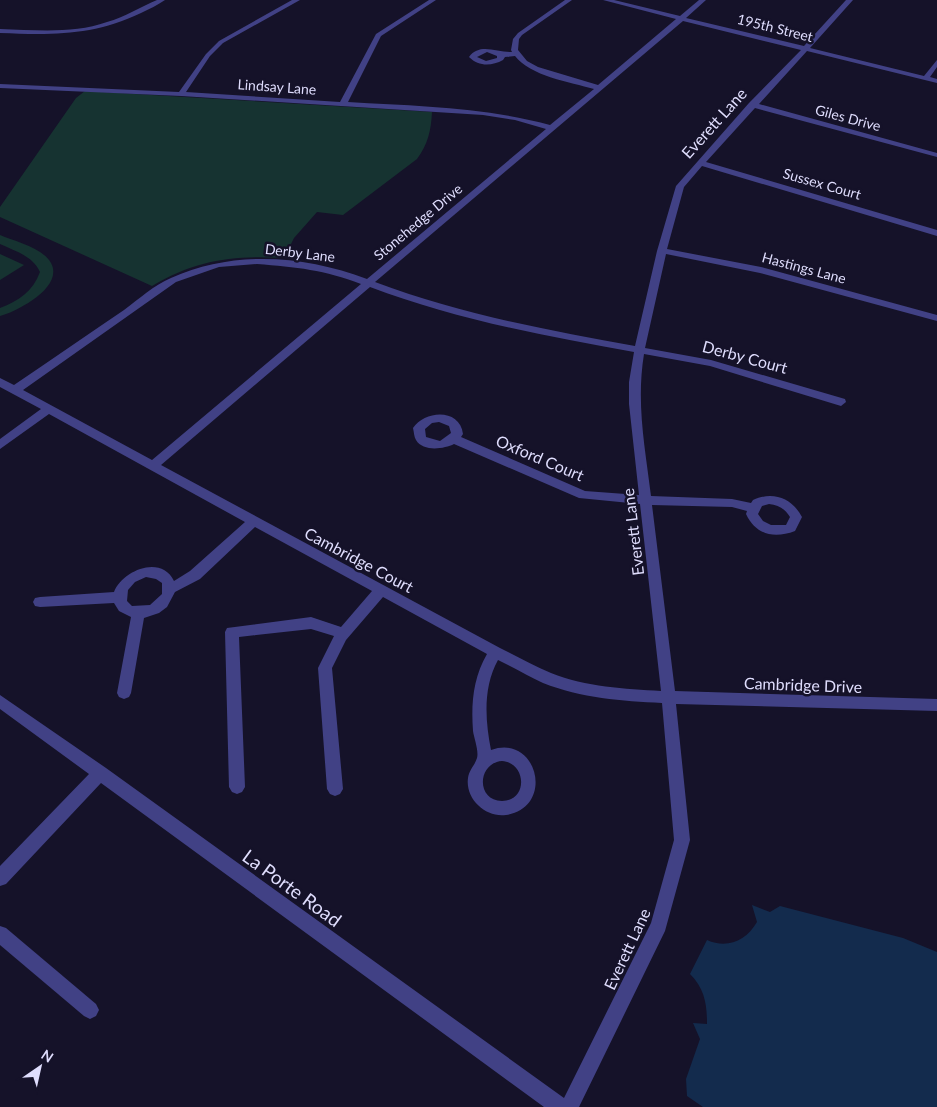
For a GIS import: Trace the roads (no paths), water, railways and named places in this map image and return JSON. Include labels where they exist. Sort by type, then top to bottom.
[{"type":"street","points":[[0,31],[61,32],[95,28],[117,21],[162,0]]},
{"type":"street","points":[[181,94],[208,55],[221,42],[297,0]]},
{"type":"street","points":[[343,104],[378,35],[432,0]]},
{"type":"street","points":[[568,0],[520,34],[516,39],[514,50],[524,63],[535,69],[599,88]]},
{"type":"street","name":"195th Street","points":[[606,0],[937,81]]},
{"type":"street","name":"Stonehedge Drive","points":[[152,466],[703,0]]},
{"type":"street","name":"Everett Lane","points":[[569,1107],[659,924],[682,840],[668,697],[634,404],[634,382],[639,350],[662,251],[680,186],[752,105],[850,0]]},
{"type":"street","points":[[501,55],[517,54]]},
{"type":"street","points":[[926,78],[937,62]]},
{"type":"street","name":"Lindsay Lane","points":[[0,86],[181,94],[494,114],[551,128]]},
{"type":"street","name":"Giles Drive","points":[[752,105],[937,155]]},
{"type":"street","name":"Sussex Court","points":[[700,163],[937,233]]},
{"type":"street","name":"Hastings Lane","points":[[662,251],[761,270],[937,318]]},
{"type":"street","name":"Derby Lane","points":[[15,390],[167,283],[197,269],[244,261],[297,264],[337,271],[400,296],[456,311],[564,336],[639,350]]},
{"type":"street","name":"Derby Court","points":[[639,350],[729,368],[841,402]]},
{"type":"street","name":"Cambridge Court","points":[[0,382],[495,652],[547,678],[568,685],[618,695],[668,697]]},
{"type":"street","points":[[0,445],[48,409]]},
{"type":"street","name":"Oxford Court","points":[[454,439],[583,495],[645,500],[732,503],[753,508]]},
{"type":"street","points":[[170,589],[169,581],[164,576],[146,572],[128,580],[122,587],[119,597],[120,603],[125,609],[138,612],[153,610],[162,604],[170,589],[195,575],[254,521]]},
{"type":"street","points":[[335,790],[325,668],[331,650],[342,633],[381,590]]},
{"type":"street","points":[[40,602],[119,597]]},
{"type":"street","points":[[124,693],[138,612]]},
{"type":"street","points":[[237,787],[232,632],[311,623],[342,633]]},
{"type":"street","points":[[485,759],[479,724],[482,678],[486,666],[495,652]]},
{"type":"street","name":"Cambridge Drive","points":[[668,697],[937,705]]},
{"type":"street","name":"La Porte Road","points":[[0,701],[560,1107]]},
{"type":"street","points":[[0,878],[101,773]]},
{"type":"street","points":[[0,934],[90,1010]]},
{"type":"water","points":[[752,905],[770,912],[780,906],[903,938],[937,952],[937,1107],[703,1107],[687,1096],[686,1079],[700,1039],[693,1023],[707,1024],[702,991],[690,974],[707,940],[722,944],[735,942],[753,929],[757,922]]}]
